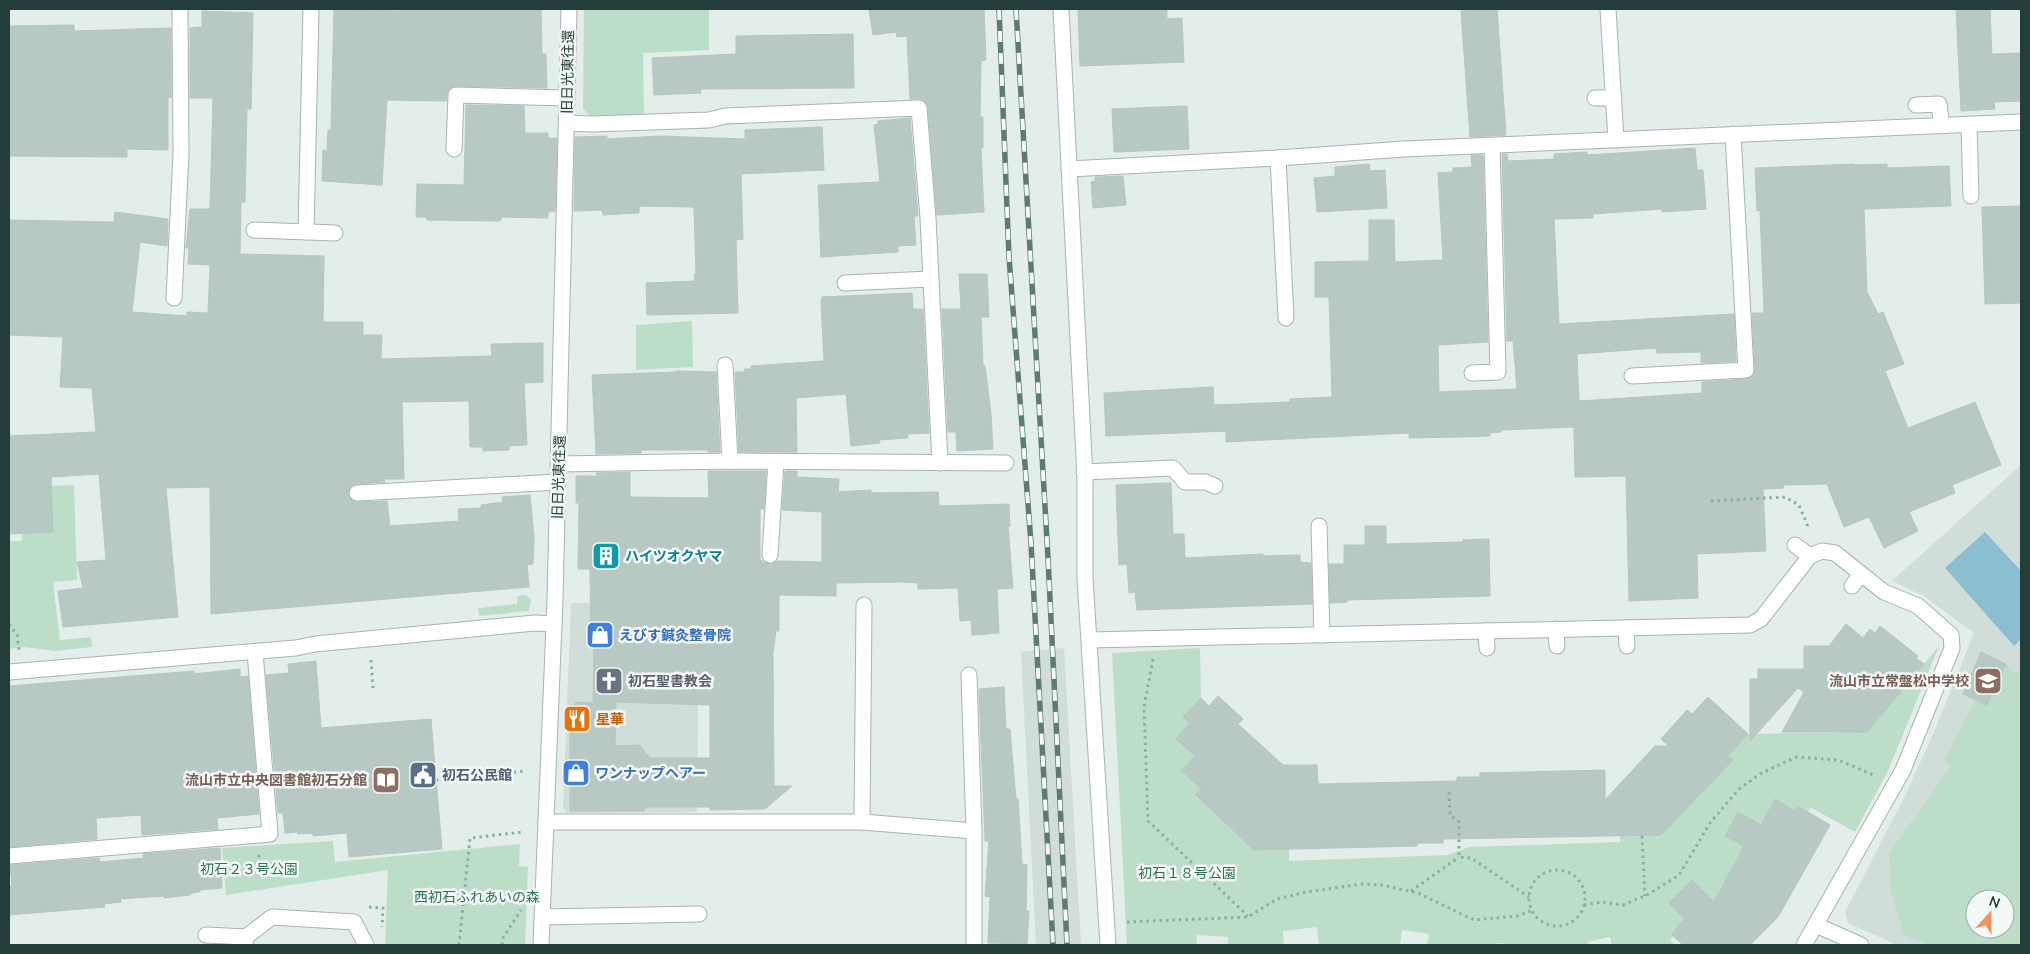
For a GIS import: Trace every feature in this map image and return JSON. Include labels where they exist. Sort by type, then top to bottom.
[{"type":"street","points":[[174,298],[181,154],[180,9]]},
{"type":"street","points":[[306,232],[311,9]]},
{"type":"street","name":"旧日光東往還","points":[[541,945],[559,464],[569,9]]},
{"type":"street","points":[[1061,9],[1084,472],[1085,578],[1108,945]]},
{"type":"street","points":[[1608,9],[1616,140]]},
{"type":"street","points":[[454,149],[456,95],[568,98]]},
{"type":"street","points":[[1595,98],[1614,98]]},
{"type":"street","points":[[1916,105],[1939,104],[1942,126]]},
{"type":"street","points":[[567,123],[592,124],[709,120],[725,116],[919,108],[928,218],[940,464]]},
{"type":"street","points":[[1070,169],[1404,149],[2021,122]]},
{"type":"street","points":[[1969,124],[1971,196]]},
{"type":"street","points":[[1632,376],[1746,370],[1733,134]]},
{"type":"street","points":[[1472,373],[1498,372],[1492,146]]},
{"type":"street","points":[[1278,158],[1286,318]]},
{"type":"street","points":[[254,230],[335,232]]},
{"type":"street","points":[[845,283],[930,279]]},
{"type":"street","points":[[725,365],[730,461]]},
{"type":"street","points":[[559,464],[730,461],[1006,463]]},
{"type":"street","points":[[770,555],[776,462]]},
{"type":"street","points":[[1084,472],[1173,468],[1185,482],[1206,482],[1215,486]]},
{"type":"street","points":[[357,493],[558,482]]},
{"type":"street","points":[[1319,526],[1322,635]]},
{"type":"street","points":[[1795,545],[1816,554],[1835,553],[1856,580],[1918,606],[1939,622],[1951,635],[1952,648],[1904,770],[1804,945]]},
{"type":"street","points":[[1090,640],[1156,639],[1274,642],[1322,635],[1344,641],[1415,639],[1486,631],[1750,625],[1760,620],[1816,554]]},
{"type":"street","points":[[862,822],[864,605]]},
{"type":"street","points":[[9,672],[255,652],[315,644],[535,623],[554,624]]},
{"type":"street","points":[[1626,628],[1627,646]]},
{"type":"street","points":[[1556,629],[1557,646]]},
{"type":"street","points":[[1486,631],[1487,648]]},
{"type":"street","points":[[9,856],[270,834],[255,652]]},
{"type":"street","points":[[969,675],[974,831],[974,945]]},
{"type":"street","points":[[546,822],[862,822],[974,831]]},
{"type":"street","points":[[543,910],[699,914]]},
{"type":"street","points":[[206,935],[246,941],[272,917],[354,922],[366,945]]},
{"type":"street","points":[[1816,925],[1861,945]]},
{"type":"path","points":[[1711,501],[1785,497],[1799,505],[1811,532],[1816,554]]},
{"type":"path","points":[[9,624],[18,635],[20,655]]},
{"type":"path","points":[[1156,639],[1144,707],[1148,821],[1248,916]]},
{"type":"path","points":[[370,640],[373,688]]},
{"type":"path","points":[[1584,905],[1602,902],[1623,905],[1645,896],[1679,875],[1710,823],[1739,789],[1760,774],[1785,762],[1796,758],[1838,760],[1895,786]]},
{"type":"path","points":[[436,780],[530,771]]},
{"type":"path","points":[[1449,792],[1450,814],[1459,822],[1458,857]]},
{"type":"path","points":[[459,945],[470,838],[527,832]]},
{"type":"path","points":[[1642,836],[1645,896]]},
{"type":"path","points":[[1411,891],[1458,857],[1471,858],[1487,867],[1529,897]]},
{"type":"path","points":[[1555,870],[1564,870],[1572,874],[1578,880],[1585,896],[1584,905],[1574,921],[1565,925],[1555,926],[1545,924],[1531,911],[1529,897],[1533,883],[1538,877],[1546,872],[1555,870]]},
{"type":"path","points":[[1106,923],[1248,916],[1277,899],[1306,892],[1362,884],[1382,885],[1411,891],[1474,920],[1517,916],[1531,911]]},
{"type":"path","points":[[502,945],[503,938],[520,910],[543,910]]},
{"type":"shaded area","name":"流山市立常盤松中学校","points":[[2021,465],[2021,945],[1897,945],[1848,923],[1845,912],[1906,794],[1935,730],[1974,633],[1924,596],[1892,581]]},
{"type":"shaded area","points":[[571,603],[699,604],[697,812],[567,813],[563,808]]},
{"type":"shaded area","points":[[1064,648],[1081,945],[1036,945],[1021,652]]},
{"type":"green space","points":[[584,9],[709,9],[709,50],[643,53],[644,115],[591,117],[583,109]]},
{"type":"green space","points":[[692,321],[693,367],[636,370],[636,325]]},
{"type":"green space","points":[[74,485],[77,580],[53,582],[60,640],[91,637],[92,647],[55,651],[24,647],[9,649],[9,541],[22,541],[22,533],[51,486]]},
{"type":"green space","points":[[523,595],[531,600],[529,611],[479,616],[478,608],[517,604],[517,597]]},
{"type":"green space","name":"初石１８号公園","points":[[1939,646],[1888,771],[1855,832],[1810,807],[1808,811],[1798,806],[1795,811],[1775,799],[1765,817],[1772,821],[1734,865],[1775,895],[1707,910],[1705,893],[1692,880],[1669,903],[1684,918],[1691,920],[1683,922],[1671,933],[1674,936],[1670,940],[1675,945],[1612,945],[1610,937],[1588,942],[1588,945],[1495,943],[1495,945],[1427,945],[1429,934],[1402,930],[1400,944],[1403,945],[1319,945],[1317,927],[1283,931],[1284,945],[1228,945],[1228,937],[1197,935],[1196,945],[1127,945],[1112,653],[1200,648],[1201,698],[1184,717],[1190,723],[1195,756],[1182,771],[1201,789],[1195,796],[1254,850],[1289,849],[1289,861],[1448,855],[1469,847],[1620,842],[1620,836],[1647,835],[1710,775],[1715,779],[1732,760],[1728,756],[1748,734],[1863,732],[1869,729]]},
{"type":"green space","points":[[2006,664],[2015,674],[2021,668],[2021,945],[1929,945],[1904,935],[1891,893],[1889,853],[1951,766],[1944,761],[1975,700],[1987,705]]},
{"type":"green space","name":"西初石ふれあいの森","points":[[333,841],[335,862],[520,844],[519,866],[528,867],[525,945],[385,945],[388,870],[226,895],[222,848]]},
{"type":"water","points":[[1985,532],[2021,571],[2021,639],[2014,646],[1945,568]]},
{"type":"building","points":[[334,9],[399,11],[399,9],[541,9],[542,54],[546,54],[547,88],[456,86],[448,90],[446,101],[387,100],[382,185],[322,181],[323,150],[327,151],[328,130],[331,130]]},
{"type":"building","points":[[869,9],[984,9],[986,60],[981,61],[980,117],[983,117],[983,148],[981,148],[984,212],[937,215],[928,107],[923,99],[910,99],[907,36],[897,37],[896,32],[873,35]]},
{"type":"building","points":[[1078,9],[1167,9],[1167,19],[1182,18],[1184,62],[1080,66]]},
{"type":"building","points":[[1497,9],[1506,135],[1470,137],[1461,11]]},
{"type":"building","points":[[1956,9],[1990,9],[1992,54],[2021,53],[2021,101],[1994,102],[1995,109],[1961,111]]},
{"type":"building","points":[[202,11],[253,13],[251,109],[247,109],[245,202],[241,202],[240,254],[324,256],[323,322],[363,322],[363,335],[382,335],[381,359],[492,356],[491,344],[543,343],[543,382],[524,383],[527,445],[509,446],[509,450],[483,451],[483,447],[470,447],[469,401],[402,402],[404,479],[384,479],[385,482],[352,485],[348,493],[349,498],[357,502],[387,501],[390,526],[459,521],[458,509],[481,508],[481,505],[503,502],[502,497],[530,495],[534,538],[533,564],[527,565],[529,587],[211,614],[210,487],[166,488],[178,617],[63,627],[58,591],[83,588],[77,562],[106,560],[99,474],[51,477],[53,532],[9,534],[9,436],[96,432],[92,388],[60,387],[63,337],[9,335],[9,220],[114,222],[115,212],[168,219],[167,246],[140,242],[132,312],[187,316],[187,312],[208,313],[210,265],[188,264],[189,248],[186,248],[190,209],[210,209],[213,98],[190,98],[190,28],[202,27]]},
{"type":"building","points":[[74,25],[74,31],[171,28],[171,98],[168,97],[168,150],[127,149],[127,157],[9,156],[9,26]]},
{"type":"building","points":[[853,34],[854,88],[700,89],[701,93],[654,95],[652,58],[736,54],[736,36]]},
{"type":"building","points":[[466,105],[524,106],[525,133],[548,133],[548,138],[557,138],[555,211],[548,212],[548,218],[502,217],[500,221],[427,220],[426,217],[416,217],[417,184],[464,185]]},
{"type":"building","points":[[1187,106],[1189,149],[1114,152],[1112,109]]},
{"type":"building","points":[[910,118],[918,216],[914,216],[916,245],[898,246],[898,252],[821,257],[818,185],[880,182],[874,125],[878,124],[878,121]]},
{"type":"building","points":[[822,127],[824,170],[741,174],[743,239],[736,240],[738,313],[647,315],[646,283],[695,281],[694,207],[639,206],[639,213],[603,215],[602,210],[574,211],[575,137],[607,136],[607,139],[660,136],[745,139],[745,130]]},
{"type":"building","points":[[1695,148],[1697,170],[1703,170],[1706,209],[1662,212],[1662,209],[1593,214],[1593,218],[1554,219],[1559,324],[1734,314],[1736,361],[1701,363],[1701,352],[1657,353],[1656,348],[1577,354],[1579,401],[1702,393],[1702,382],[1746,379],[1754,375],[1752,313],[1764,313],[1760,210],[1757,211],[1755,168],[1854,164],[1887,164],[1887,168],[1949,166],[1951,206],[1864,209],[1867,292],[1878,314],[1883,312],[1904,364],[1885,371],[1908,428],[1975,402],[2001,465],[1952,485],[1955,493],[1909,512],[1918,531],[1884,548],[1869,517],[1844,527],[1827,484],[1783,485],[1784,488],[1763,489],[1766,551],[1697,554],[1698,598],[1629,601],[1626,476],[1575,477],[1574,427],[1501,430],[1501,432],[1490,433],[1490,436],[1409,438],[1409,433],[1226,442],[1226,431],[1106,436],[1104,393],[1213,387],[1214,405],[1290,402],[1290,399],[1332,397],[1329,297],[1315,297],[1315,262],[1369,261],[1369,220],[1394,220],[1395,262],[1443,260],[1438,173],[1453,172],[1453,168],[1472,167],[1471,155],[1483,155],[1488,342],[1438,345],[1439,392],[1517,389],[1513,341],[1507,341],[1502,154],[1507,154],[1508,161],[1554,159],[1554,154],[1587,152],[1587,155]]},
{"type":"building","points":[[1369,164],[1370,171],[1385,170],[1387,208],[1317,212],[1314,178],[1335,176],[1335,167]]},
{"type":"building","points":[[1123,176],[1126,205],[1093,208],[1091,182],[1095,181],[1095,177]]},
{"type":"building","points":[[2021,206],[2021,303],[1985,304],[1982,207]]},
{"type":"building","points":[[959,274],[987,274],[989,317],[981,317],[983,366],[985,366],[991,414],[993,449],[957,451],[956,432],[948,432],[942,309],[961,309]]},
{"type":"building","points":[[912,293],[913,309],[923,309],[929,433],[908,434],[908,438],[879,440],[880,443],[851,446],[846,394],[796,398],[797,452],[739,452],[735,372],[745,372],[744,369],[751,369],[751,366],[824,361],[822,297]]},
{"type":"building","points":[[676,371],[716,372],[720,452],[708,452],[708,450],[641,450],[641,453],[596,454],[592,375]]},
{"type":"building","points":[[708,471],[766,471],[764,509],[760,509],[760,560],[769,564],[777,561],[822,562],[822,512],[782,510],[785,471],[797,471],[797,477],[839,479],[838,492],[871,490],[871,493],[938,492],[939,506],[1009,504],[1010,526],[1008,526],[1013,588],[997,589],[999,633],[972,635],[971,620],[960,621],[958,588],[918,589],[918,583],[902,582],[836,583],[836,596],[779,595],[779,631],[776,631],[773,653],[774,786],[792,786],[765,809],[710,810],[710,807],[644,807],[644,811],[570,811],[570,705],[575,705],[575,702],[593,703],[594,647],[591,647],[590,569],[578,569],[579,503],[576,503],[576,476],[597,476],[596,473],[630,472],[630,497],[709,498]],"holes":[[[616,702],[710,705],[710,758],[650,758],[639,745],[615,746]]]},
{"type":"building","points":[[1171,483],[1173,534],[1184,534],[1185,558],[1263,554],[1263,556],[1300,555],[1300,562],[1311,563],[1312,604],[1137,610],[1135,592],[1129,593],[1127,564],[1119,565],[1116,485]]},
{"type":"building","points":[[1365,526],[1386,526],[1386,544],[1463,542],[1463,540],[1489,539],[1490,596],[1347,600],[1347,602],[1330,603],[1329,564],[1344,564],[1344,545],[1365,545]]},
{"type":"building","points":[[1846,624],[1863,638],[1870,629],[1875,633],[1880,626],[1918,656],[1916,658],[1924,664],[1867,732],[1782,732],[1804,692],[1798,688],[1750,741],[1750,679],[1758,679],[1758,669],[1804,669],[1804,646],[1829,646]]},
{"type":"building","points":[[1981,652],[2006,664],[1987,705],[1963,694]]},
{"type":"building","points":[[316,661],[321,728],[431,719],[442,849],[349,857],[347,833],[313,836],[313,833],[285,833],[283,813],[278,813],[266,675],[289,673],[288,664]]},
{"type":"building","points":[[240,669],[240,677],[248,676],[259,814],[217,818],[218,829],[142,835],[141,815],[96,818],[97,839],[9,847],[9,686],[194,671],[194,674]]},
{"type":"building","points":[[1004,687],[1006,729],[1010,729],[1016,799],[1018,799],[1022,864],[1027,865],[1026,911],[1029,911],[1027,944],[988,943],[990,897],[985,896],[989,841],[985,841],[979,689]]},
{"type":"building","points":[[1218,696],[1243,719],[1238,724],[1283,765],[1317,765],[1318,784],[1457,781],[1457,777],[1480,777],[1480,773],[1605,770],[1605,800],[1655,746],[1669,746],[1661,739],[1687,710],[1692,714],[1708,697],[1748,734],[1728,756],[1733,760],[1661,835],[1443,839],[1443,843],[1417,843],[1417,846],[1254,850],[1195,795],[1201,789],[1182,771],[1195,756],[1176,739],[1190,723],[1183,717],[1201,698],[1209,706]]},
{"type":"building","points":[[1775,799],[1795,811],[1798,806],[1830,825],[1778,917],[1750,945],[1683,945],[1671,934],[1685,919],[1669,903],[1692,880],[1714,902],[1744,846],[1725,836],[1738,812],[1761,825]]},
{"type":"building","points":[[220,848],[222,888],[200,890],[200,892],[190,895],[164,898],[164,896],[120,899],[121,902],[104,904],[105,907],[9,915],[9,886],[12,886],[10,865],[99,858],[100,862],[144,858],[143,854]]},
{"type":"railway","points":[[999,9],[1009,257],[1031,543],[1053,945]]},
{"type":"railway","points":[[1016,9],[1048,558],[1067,945]]},
{"type":"place","name":"ハイツオクヤマ","points":[[606,556]]},
{"type":"place","name":"えびす鍼灸整骨院","points":[[600,635]]},
{"type":"place","name":"初石聖書教会","points":[[609,681]]},
{"type":"place","name":"流山市立常盤松中学校","points":[[1988,681]]},
{"type":"place","name":"星華","points":[[577,719]]},
{"type":"place","name":"ワンナップヘアー","points":[[576,773]]},
{"type":"place","name":"初石公民館","points":[[423,775]]},
{"type":"place","name":"流山市立中央図書館初石分館","points":[[386,780]]},
{"type":"park label","name":"初石２３号公園","points":[[249,869]]}]
